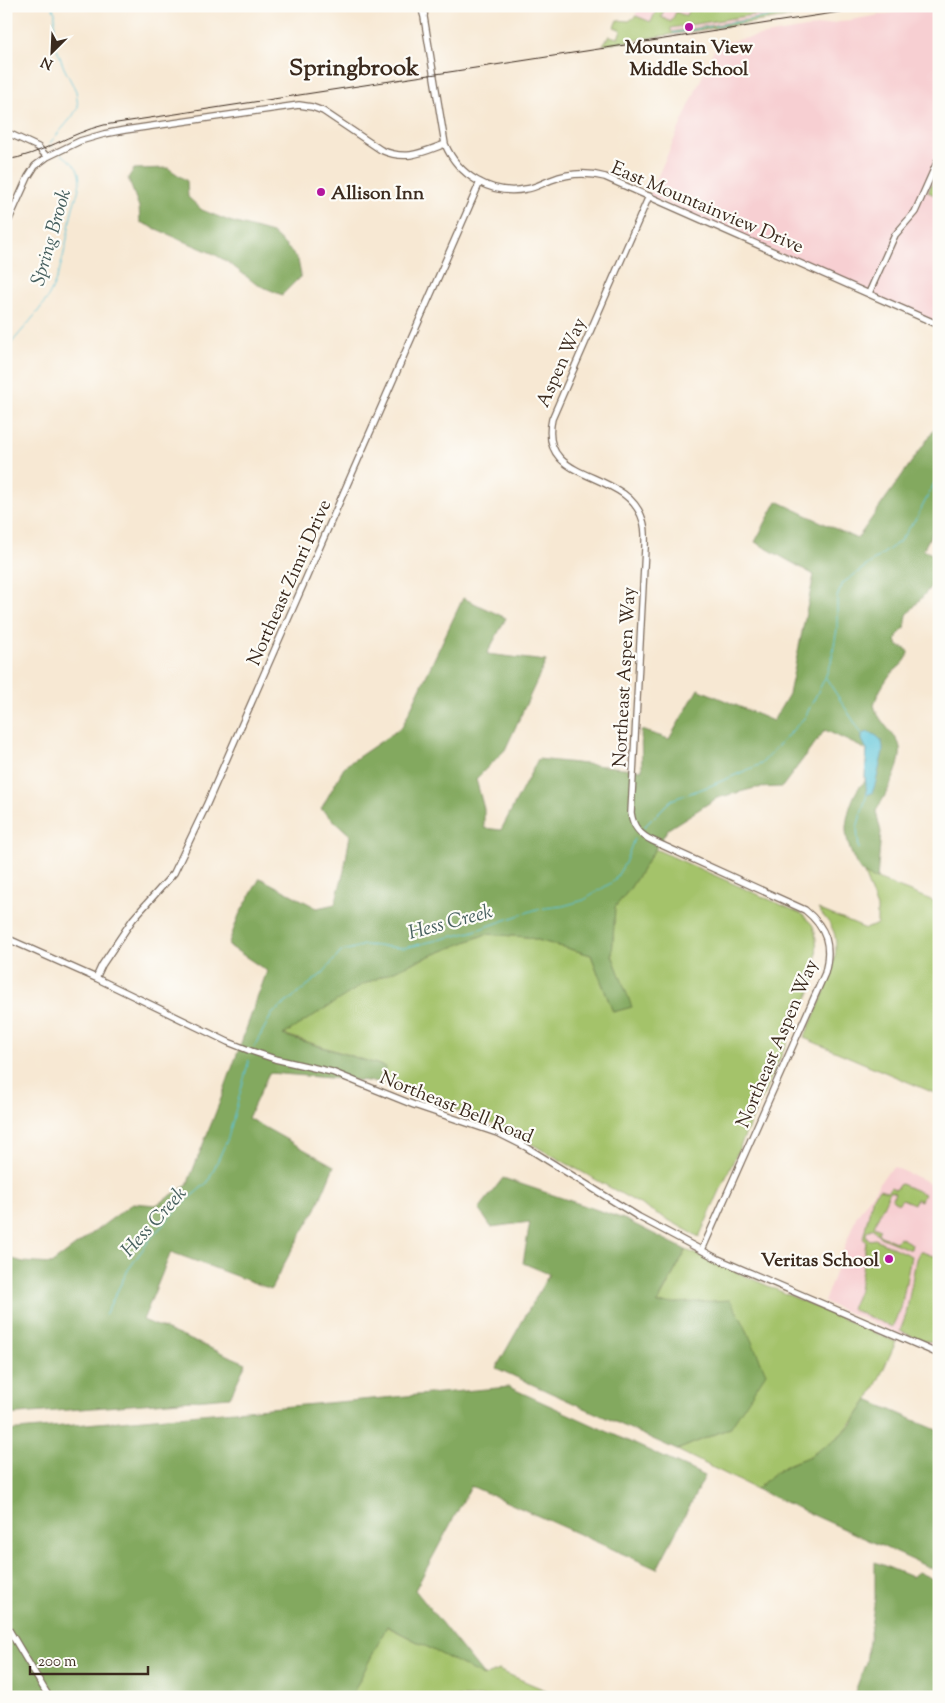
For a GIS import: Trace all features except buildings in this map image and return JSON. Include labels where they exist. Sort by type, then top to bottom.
[{"type":"street","points":[[6,226],[32,170],[38,162],[80,142],[104,134],[300,105],[312,106],[323,111],[390,154],[411,156],[445,144],[421,6]]},
{"type":"street","points":[[424,17],[425,6]]},
{"type":"street","points":[[6,132],[38,147],[46,157]]},
{"type":"street","name":"East Mountainview Drive","points":[[445,144],[452,160],[473,179],[497,188],[528,189],[566,176],[592,174],[605,177],[939,325]]},
{"type":"street","points":[[868,293],[894,235],[915,212],[939,158]]},
{"type":"street","name":"Northeast Zimri Drive","points":[[96,978],[102,965],[133,920],[169,880],[180,862],[480,182]]},
{"type":"street","name":"Aspen Way","points":[[635,504],[631,498],[619,489],[564,462],[553,449],[550,428],[552,419],[649,196]]},
{"type":"street","name":"Northeast Aspen Way","points":[[635,504],[643,520],[645,537],[631,813],[635,826],[639,833],[653,841],[806,910],[822,928],[828,946],[828,963],[825,973],[702,1250]]},
{"type":"street","name":"Northeast Bell Road","points":[[6,938],[96,978],[228,1042],[260,1055],[332,1072],[408,1103],[481,1127],[517,1142],[639,1217],[702,1250],[732,1265],[939,1354]]},
{"type":"street","points":[[6,1625],[49,1697]]},
{"type":"shaded area","name":"Mountain View Middle School","points":[[639,6],[858,6],[671,36],[634,19]]},
{"type":"shaded area","points":[[939,6],[939,167],[929,187],[939,192],[939,325],[649,196],[713,52],[720,43]]},
{"type":"shaded area","name":"Veritas School","points":[[894,1167],[939,1187],[939,1352],[824,1302],[856,1217],[886,1174]]},
{"type":"green space","name":"Mountain View Middle School","points":[[658,6],[665,7],[661,17],[671,22],[676,12],[686,16],[690,7],[700,11],[702,6],[793,6],[791,9],[671,28],[671,32],[795,12],[800,6],[846,6],[846,8],[603,45],[609,36],[618,38],[621,30],[614,27],[617,20],[629,21],[636,16],[651,22]]},
{"type":"green space","points":[[168,168],[187,181],[188,197],[202,210],[229,221],[272,233],[298,260],[301,276],[282,295],[256,284],[214,254],[140,222],[139,207],[128,178],[134,169]]},
{"type":"green space","points":[[939,168],[939,197],[928,192]]},
{"type":"green space","points":[[939,423],[939,520],[923,550],[939,557],[939,577],[907,615],[905,628],[896,640],[898,646],[906,649],[908,652],[906,659],[889,676],[878,693],[874,705],[880,719],[897,740],[900,747],[898,766],[876,811],[881,832],[877,879],[863,873],[856,864],[846,832],[852,802],[861,785],[865,782],[867,750],[825,730],[782,787],[755,788],[717,798],[668,829],[629,890],[615,907],[612,955],[632,1007],[613,1012],[591,955],[527,937],[486,934],[362,985],[283,1035],[386,1067],[380,1082],[269,1073],[248,1118],[334,1166],[316,1209],[271,1289],[171,1252],[143,1320],[246,1363],[230,1397],[6,1415],[6,1257],[23,1262],[51,1264],[133,1203],[156,1205],[187,1185],[219,1104],[267,971],[228,945],[239,915],[260,878],[317,908],[335,904],[344,871],[350,835],[321,809],[345,766],[402,727],[463,598],[506,618],[487,654],[546,661],[505,750],[476,779],[484,809],[484,828],[501,830],[538,759],[642,770],[641,730],[669,739],[698,689],[773,721],[789,694],[814,575],[755,542],[777,501],[857,539]]},
{"type":"green space","points":[[655,849],[802,914],[813,926],[816,939],[814,983],[699,1237],[501,1127],[380,1082],[386,1067],[283,1034],[362,985],[486,934],[527,937],[591,955],[613,1012],[631,1007],[612,955],[615,907],[629,890]]},
{"type":"green space","points":[[864,874],[939,903],[939,1095],[804,1038],[828,983],[836,952],[836,939],[832,928],[818,909],[866,929],[877,924],[877,908]]},
{"type":"green space","points":[[503,1178],[624,1219],[686,1250],[657,1304],[730,1300],[744,1324],[766,1373],[730,1428],[677,1450],[496,1368],[549,1274],[523,1263],[530,1222],[491,1227],[479,1209]]},
{"type":"green space","points":[[901,1184],[924,1194],[921,1201],[916,1199],[914,1204],[902,1199],[898,1204],[892,1199],[895,1193],[890,1191],[874,1226],[880,1229],[878,1233],[881,1236],[896,1242],[899,1237],[912,1244],[911,1249],[880,1237],[874,1228],[867,1231],[866,1236],[870,1240],[875,1239],[911,1256],[901,1308],[892,1327],[851,1309],[859,1290],[866,1242],[863,1238],[873,1196],[879,1189],[887,1191],[891,1187],[896,1190]]},
{"type":"green space","points":[[686,1250],[896,1342],[864,1406],[842,1433],[811,1456],[781,1469],[756,1489],[677,1450],[730,1428],[657,1305]]},
{"type":"green space","points":[[920,1251],[933,1256],[939,1254],[939,1342],[923,1341],[900,1331],[906,1315],[916,1259]]},
{"type":"green space","points":[[509,1387],[705,1476],[657,1569],[471,1486],[415,1590],[485,1677],[387,1626],[351,1697],[6,1697],[6,1431]]},
{"type":"green space","points":[[868,1400],[939,1431],[939,1572],[756,1489],[775,1473],[790,1464],[810,1456],[838,1437],[852,1424]]},
{"type":"green space","points":[[875,1562],[912,1577],[918,1572],[939,1582],[939,1697],[853,1697],[866,1662],[875,1598]]},
{"type":"green space","points":[[386,1626],[485,1676],[498,1670],[557,1695],[557,1697],[351,1697]]},
{"type":"water","points":[[868,732],[880,739],[883,750],[874,788],[872,793],[867,795],[865,776],[867,750],[862,740],[862,734]]},
{"type":"waterway","name":"Spring Brook","points":[[50,143],[78,107],[76,91],[64,68],[54,41],[55,13],[52,6]]},
{"type":"waterway","points":[[673,33],[791,13],[797,6]]},
{"type":"waterway","name":"Spring Brook","points":[[6,350],[47,299],[57,279],[80,179],[74,165],[61,154]]},
{"type":"waterway","name":"Hess Creek","points":[[644,827],[671,800],[761,764],[805,717],[831,662],[837,629],[837,597],[843,583],[899,542],[917,517],[935,482],[939,478]]},
{"type":"waterway","points":[[826,678],[862,734]]},
{"type":"waterway","points":[[859,849],[857,828],[867,794]]},
{"type":"waterway","name":"Hess Creek","points":[[254,1047],[272,1014],[323,973],[341,952],[364,945],[404,948],[471,932],[537,909],[563,906],[584,900],[614,881],[625,863],[634,839]]},
{"type":"waterway","name":"Hess Creek","points":[[105,1315],[128,1270],[150,1239],[181,1205],[208,1182],[228,1138],[249,1060]]},
{"type":"railway","points":[[6,160],[31,154],[79,133],[104,125],[879,6]]},
{"type":"place","name":"Mountain View Middle School","points":[[689,27]]},
{"type":"place","name":"Allison Inn","points":[[321,192]]},
{"type":"place","name":"Veritas School","points":[[889,1259]]},
{"type":"district","name":"Springbrook","points":[[354,67]]}]
